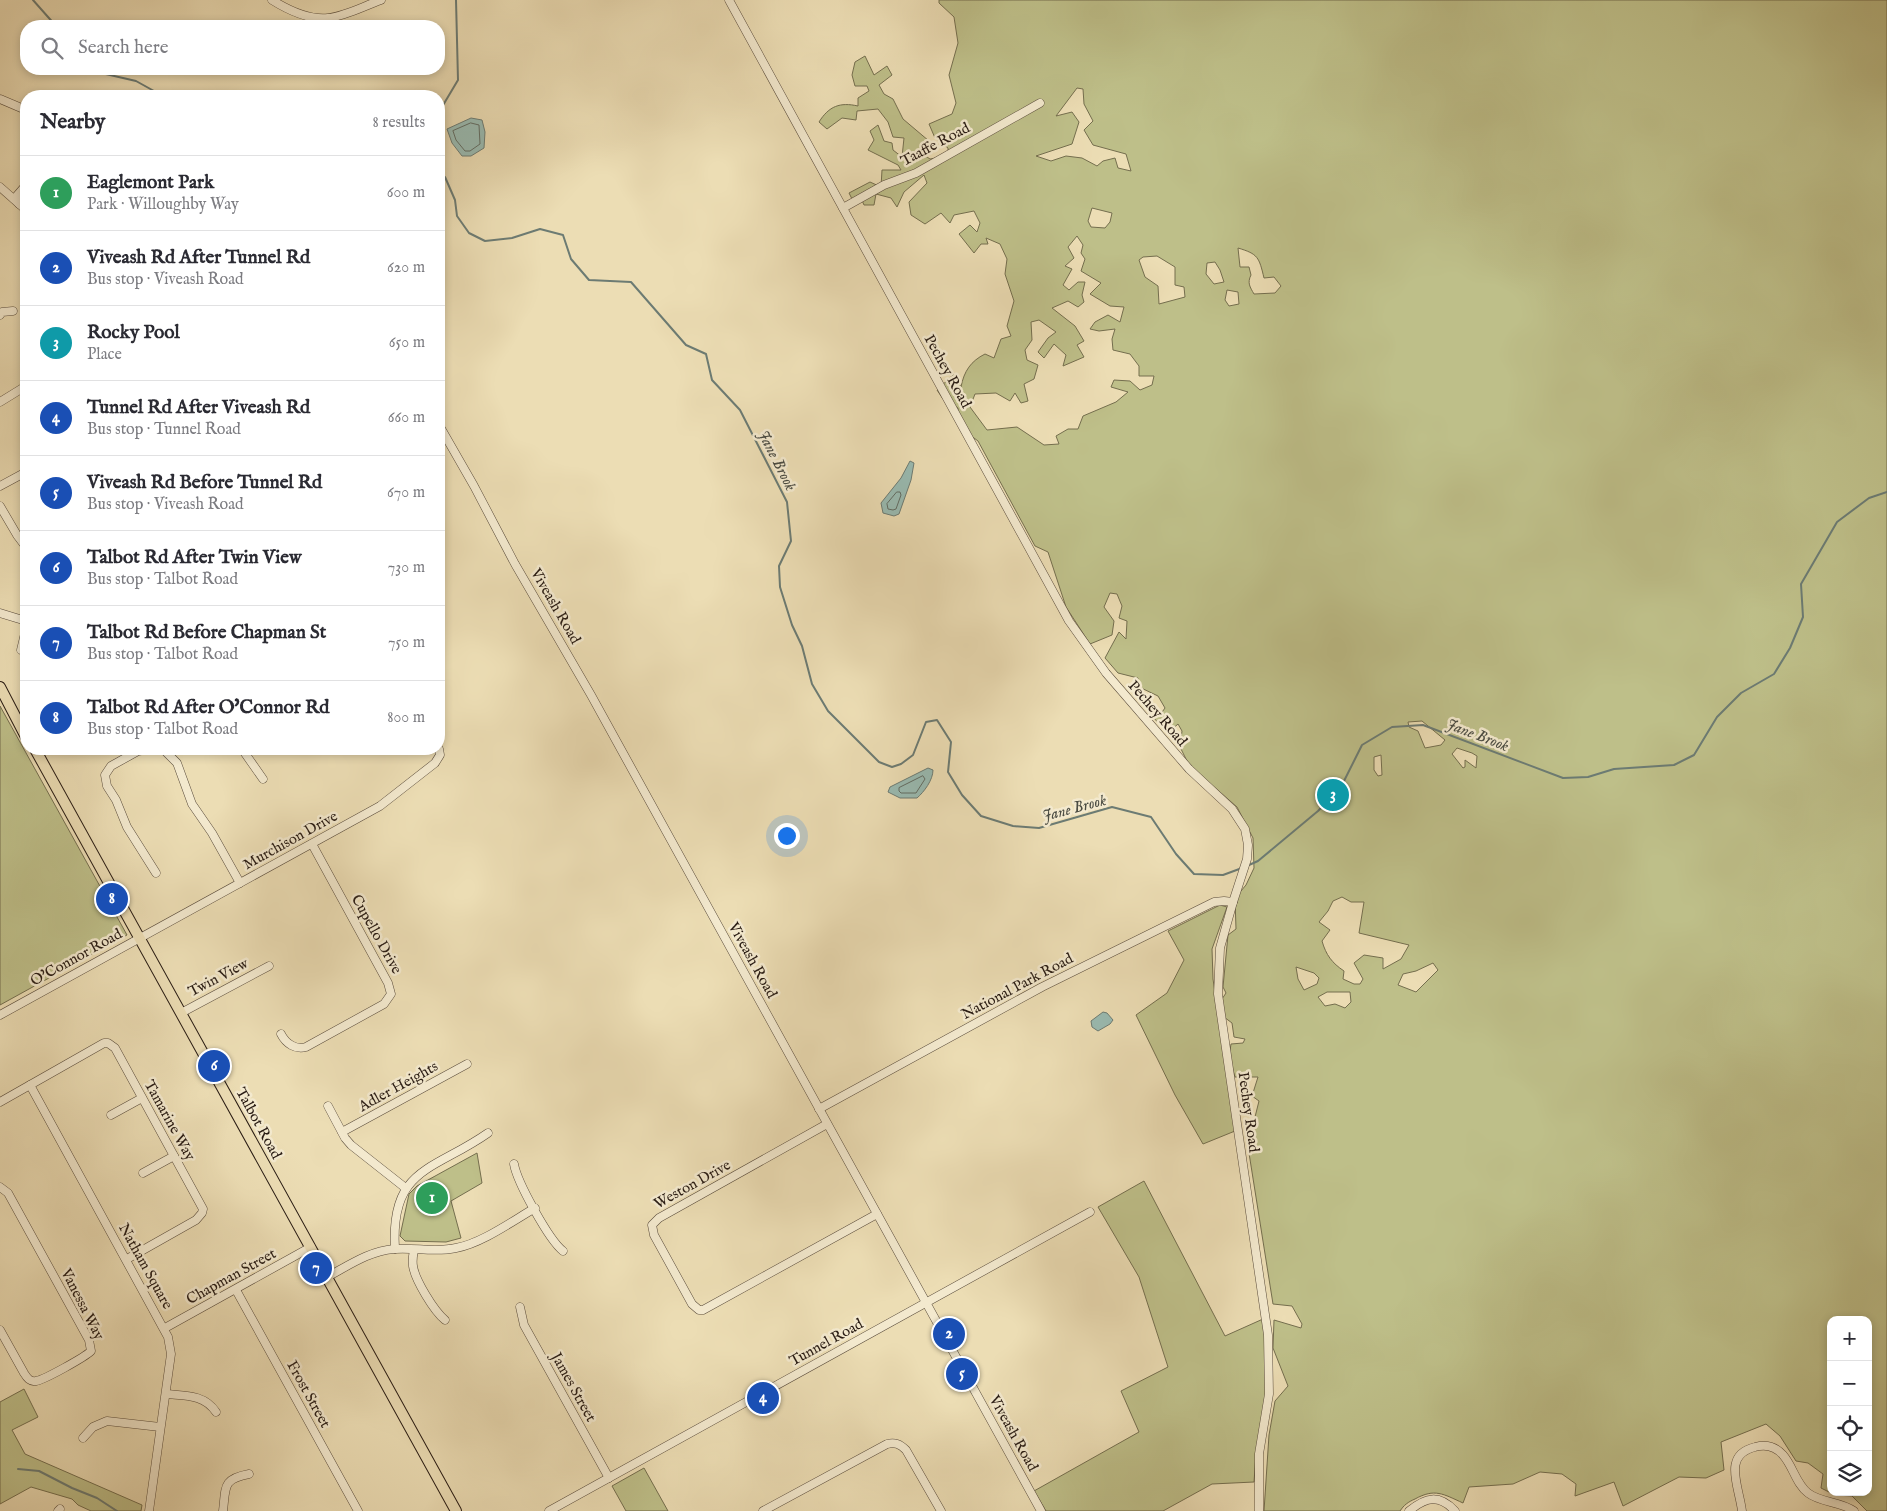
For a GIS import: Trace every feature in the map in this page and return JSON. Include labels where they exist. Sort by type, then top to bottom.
[{"type":"main road","points":[[0,687],[20,721]]},
{"type":"main road","name":"Talbot Road","points":[[38,755],[456,1511]]},
{"type":"street","points":[[272,0],[286,9],[305,15],[328,18],[381,0]]},
{"type":"street","name":"Pechey Road","points":[[729,0],[1069,621],[1106,673],[1189,769],[1232,810],[1244,829],[1248,845],[1247,858],[1220,948],[1218,994],[1268,1335],[1269,1394],[1259,1454],[1259,1511]]},
{"type":"street","points":[[0,99],[20,107]]},
{"type":"street","name":"Taaffe Road","points":[[843,208],[884,185],[916,173],[1040,103]]},
{"type":"street","points":[[0,187],[20,205]]},
{"type":"street","points":[[17,202],[20,196]]},
{"type":"street","points":[[1,311],[13,311]]},
{"type":"street","points":[[0,402],[20,390]]},
{"type":"street","name":"Viveash Road","points":[[445,435],[515,564],[591,695],[1041,1511]]},
{"type":"street","points":[[0,486],[4,482],[20,475]]},
{"type":"street","points":[[0,506],[20,539]]},
{"type":"street","points":[[0,613],[20,619]]},
{"type":"street","points":[[131,755],[111,766],[105,774],[107,786],[116,800],[127,827],[156,873]]},
{"type":"street","points":[[170,755],[177,763],[192,804],[212,833],[240,883]]},
{"type":"street","points":[[246,755],[263,778]]},
{"type":"street","name":"Murchison Drive","points":[[139,938],[386,802],[435,763],[439,759],[439,755]]},
{"type":"street","name":"Cupello Drive","points":[[281,1034],[286,1042],[297,1048],[306,1047],[384,1004],[388,1001],[391,994],[388,983],[312,844]]},
{"type":"street","name":"National Park Road","points":[[820,1109],[1042,987],[1214,902],[1233,902]]},
{"type":"street","name":"O'Connor Road","points":[[0,1015],[139,938]]},
{"type":"street","name":"Twin View","points":[[181,1013],[269,966]]},
{"type":"street","name":"Tamarine Way","points":[[30,1085],[104,1043],[108,1043],[115,1048],[201,1205],[202,1213],[196,1220],[127,1259]]},
{"type":"street","name":"Adler Heights","points":[[342,1132],[467,1064]]},
{"type":"street","points":[[0,1102],[30,1085]]},
{"type":"street","name":"Natham Square","points":[[30,1085],[165,1328],[170,1354],[149,1511]]},
{"type":"street","points":[[111,1115],[142,1098]]},
{"type":"street","points":[[328,1106],[351,1145],[404,1186],[405,1189]]},
{"type":"street","name":"Weston Drive","points":[[827,1124],[659,1218],[652,1225],[652,1230],[692,1304],[699,1310],[703,1310],[877,1214]]},
{"type":"street","points":[[394,1249],[396,1212],[405,1189],[412,1179],[488,1133]]},
{"type":"street","points":[[143,1173],[174,1156]]},
{"type":"street","points":[[514,1164],[517,1176],[554,1242],[563,1252]]},
{"type":"street","name":"Vanessa Way","points":[[0,1187],[5,1190],[12,1200],[88,1340],[91,1351],[42,1379],[32,1381],[27,1378],[0,1330]]},
{"type":"street","points":[[327,1277],[370,1255],[394,1249],[448,1250],[466,1245],[535,1208]]},
{"type":"street","name":"Tunnel Road","points":[[549,1511],[1090,1212]]},
{"type":"street","name":"Chapman Street","points":[[165,1328],[310,1247]]},
{"type":"street","points":[[414,1250],[413,1266],[416,1276],[437,1313],[445,1320]]},
{"type":"street","name":"Frost Street","points":[[236,1290],[358,1511]]},
{"type":"street","name":"James Street","points":[[520,1307],[524,1325],[609,1478]]},
{"type":"street","points":[[166,1394],[200,1398],[208,1401],[216,1412]]},
{"type":"street","points":[[83,1438],[93,1427],[107,1420],[160,1427]]},
{"type":"street","points":[[763,1511],[887,1444],[897,1443],[906,1450],[941,1511]]},
{"type":"street","points":[[1742,1511],[1734,1466],[1737,1457],[1745,1449],[1759,1446],[1771,1446],[1785,1456],[1805,1491],[1812,1496],[1854,1511]]},
{"type":"street","points":[[223,1511],[228,1481],[237,1476],[249,1474]]},
{"type":"street","points":[[1409,1511],[1429,1499],[1439,1499],[1455,1511]]},
{"type":"green space","points":[[939,0],[1887,0],[1887,1511],[1867,1511],[1852,1496],[1872,1496],[1872,1316],[1827,1316],[1827,1491],[1821,1488],[1823,1474],[1808,1463],[1796,1461],[1780,1436],[1766,1424],[1721,1442],[1724,1470],[1706,1478],[1679,1477],[1623,1506],[1614,1482],[1575,1496],[1576,1484],[1562,1474],[1540,1472],[1513,1484],[1469,1487],[1463,1503],[1434,1493],[1410,1501],[1400,1511],[1264,1511],[1269,1435],[1275,1401],[1288,1386],[1273,1348],[1274,1320],[1301,1328],[1302,1324],[1292,1306],[1273,1304],[1245,1128],[1254,1121],[1259,1101],[1252,1096],[1258,1077],[1235,1077],[1229,1057],[1231,1044],[1243,1043],[1245,1039],[1234,1037],[1232,1023],[1224,1017],[1222,999],[1226,993],[1223,987],[1228,935],[1236,929],[1235,898],[1246,885],[1254,868],[1253,838],[1237,807],[1189,765],[1180,747],[1182,731],[1178,724],[1168,733],[1150,714],[1160,715],[1165,708],[1158,696],[1137,686],[1138,678],[1118,673],[1105,658],[1119,632],[1126,639],[1127,621],[1119,618],[1122,606],[1117,594],[1110,593],[1104,607],[1114,621],[1112,635],[1090,644],[1066,607],[1048,552],[1035,546],[978,441],[958,426],[958,408],[943,399],[937,390],[954,374],[961,387],[966,371],[972,363],[985,354],[994,358],[1001,339],[1011,336],[1007,326],[1014,301],[1005,274],[1007,259],[1000,244],[986,238],[988,244],[981,244],[974,253],[959,234],[970,225],[977,232],[980,223],[974,211],[954,215],[950,223],[941,213],[925,224],[911,215],[909,202],[927,183],[924,175],[904,192],[897,207],[891,198],[876,194],[874,205],[864,205],[861,198],[853,201],[849,193],[870,182],[881,187],[882,170],[901,170],[898,165],[868,150],[874,140],[870,131],[878,125],[884,141],[892,143],[893,150],[902,157],[904,138],[893,137],[888,122],[878,109],[857,111],[856,120],[842,118],[827,129],[819,122],[827,112],[836,106],[858,106],[858,98],[869,91],[867,86],[855,86],[852,75],[855,62],[865,56],[874,75],[887,66],[892,75],[879,85],[884,94],[893,99],[903,119],[929,141],[918,151],[930,159],[948,156],[948,148],[935,138],[929,124],[952,114],[956,103],[949,75],[958,43],[954,17],[939,3]],"holes":[[[1077,88],[1083,89],[1084,104],[1093,121],[1084,130],[1093,145],[1126,154],[1131,171],[1118,168],[1115,158],[1103,161],[1097,166],[1082,158],[1066,156],[1051,161],[1036,156],[1072,144],[1079,122],[1072,112],[1056,116]],[[1092,208],[1112,213],[1110,222],[1105,228],[1091,227],[1088,221]],[[1077,236],[1083,245],[1081,253],[1085,259],[1081,271],[1101,283],[1090,294],[1110,306],[1124,307],[1120,322],[1108,315],[1095,322],[1090,329],[1099,331],[1115,329],[1112,339],[1113,350],[1130,354],[1139,366],[1139,376],[1154,376],[1152,385],[1140,390],[1130,381],[1114,380],[1111,387],[1128,392],[1116,402],[1083,416],[1078,429],[1068,429],[1056,436],[1059,444],[1044,445],[1017,427],[987,430],[970,407],[975,394],[996,393],[1010,401],[1015,393],[1021,403],[1028,401],[1024,384],[1034,379],[1038,365],[1027,360],[1025,350],[1032,340],[1031,322],[1039,320],[1056,332],[1048,338],[1038,352],[1044,358],[1054,344],[1066,355],[1063,366],[1084,357],[1077,345],[1084,341],[1075,326],[1052,308],[1068,301],[1078,307],[1084,302],[1082,295],[1085,282],[1078,282],[1069,290],[1063,285],[1072,269],[1065,266],[1074,258],[1068,247]],[[1238,248],[1250,252],[1257,257],[1264,278],[1274,277],[1281,286],[1275,293],[1254,294],[1249,283],[1251,275],[1249,267],[1240,267]],[[1157,256],[1175,267],[1175,285],[1184,287],[1185,297],[1159,304],[1158,286],[1145,277],[1139,260],[1143,257]],[[1215,262],[1224,282],[1214,284],[1206,274],[1207,263]],[[1227,290],[1238,292],[1239,304],[1229,306],[1225,300]],[[1422,721],[1445,740],[1441,745],[1425,748],[1418,731],[1409,727],[1408,722]],[[1457,748],[1477,756],[1476,768],[1465,760],[1465,767],[1463,768],[1452,754]],[[1381,755],[1382,775],[1378,776],[1374,770],[1374,757]],[[1342,897],[1351,902],[1364,902],[1359,933],[1409,945],[1401,959],[1383,969],[1383,958],[1364,955],[1354,963],[1363,979],[1360,984],[1354,984],[1343,979],[1344,971],[1333,962],[1325,950],[1322,941],[1330,930],[1319,922],[1333,901]],[[1433,963],[1438,970],[1416,992],[1398,985],[1403,974],[1416,971]],[[1296,967],[1314,973],[1319,978],[1317,984],[1304,990],[1298,979]],[[1327,992],[1350,992],[1351,1002],[1345,1008],[1335,1004],[1325,1006],[1318,997]]]},
{"type":"green space","points":[[0,706],[20,742],[20,755],[27,755],[127,935],[0,1005]]},
{"type":"green space","points":[[1220,905],[1227,907],[1212,949],[1213,979],[1235,1131],[1203,1144],[1175,1095],[1136,1015],[1167,993],[1184,960],[1168,931]]},
{"type":"green space","points":[[477,1153],[482,1183],[451,1201],[461,1238],[446,1242],[405,1241],[400,1236],[409,1194],[417,1186]]},
{"type":"green space","points":[[1144,1181],[1225,1336],[1263,1319],[1266,1341],[1266,1395],[1256,1455],[1254,1482],[1212,1484],[1163,1511],[1046,1511],[1034,1491],[1139,1432],[1121,1391],[1168,1367],[1139,1277],[1098,1207]]},
{"type":"green space","points":[[24,1389],[38,1417],[12,1430],[25,1454],[142,1505],[141,1511],[91,1511],[78,1505],[72,1499],[31,1487],[0,1504],[0,1402]]},
{"type":"green space","points":[[644,1468],[668,1511],[626,1511],[612,1486]]},
{"type":"water","points":[[471,118],[482,120],[485,132],[484,148],[471,156],[462,156],[452,143],[447,129]]},
{"type":"water","points":[[910,461],[914,463],[911,480],[899,514],[894,516],[883,513],[881,503],[901,478]]},
{"type":"water","points":[[928,768],[933,770],[930,782],[917,798],[900,798],[888,792],[890,787]]},
{"type":"water","points":[[1103,1012],[1107,1013],[1113,1020],[1098,1031],[1092,1027],[1091,1021]]},
{"type":"waterway","name":"Jane Brook","points":[[33,0],[51,20]]},
{"type":"waterway","points":[[445,102],[458,80],[456,0]]},
{"type":"waterway","name":"Jane Brook","points":[[110,75],[136,81],[152,90]]},
{"type":"waterway","name":"Jane Brook","points":[[445,177],[455,200],[457,216],[469,233],[485,241],[512,238],[540,229],[563,235],[571,259],[589,280],[631,282],[686,345],[706,354],[712,380],[740,410],[787,502],[791,541],[779,566],[780,587],[792,625],[802,646],[812,684],[828,711],[879,762],[892,767],[901,764],[913,755],[926,722],[937,720],[951,742],[948,772],[962,795],[981,816],[1013,826],[1039,828],[1112,807],[1151,817],[1176,854],[1194,874],[1223,875],[1242,868]]},
{"type":"waterway","name":"Jane Brook","points":[[1249,865],[1258,861],[1318,811],[1341,787],[1362,745],[1392,727],[1423,725],[1563,778],[1588,777],[1614,769],[1674,765],[1694,755],[1717,717],[1741,693],[1774,674],[1790,648],[1803,617],[1801,584],[1837,522],[1869,498],[1887,492]]},
{"type":"waterway","points":[[18,1469],[39,1471],[97,1498],[117,1511]]},
{"type":"place","name":"Rocky Pool","points":[[1333,795]]},
{"type":"place","name":"Talbot Rd After O'Connor Rd","points":[[112,899]]},
{"type":"place","name":"Talbot Rd After Twin View","points":[[214,1066]]},
{"type":"place","name":"Eaglemont Park","points":[[432,1198]]},
{"type":"place","name":"Talbot Rd Before Chapman St","points":[[316,1268]]},
{"type":"place","name":"Viveash Rd After Tunnel Rd","points":[[949,1334]]},
{"type":"place","name":"Viveash Rd Before Tunnel Rd","points":[[962,1374]]},
{"type":"place","name":"Tunnel Rd After Viveash Rd","points":[[763,1398]]}]
